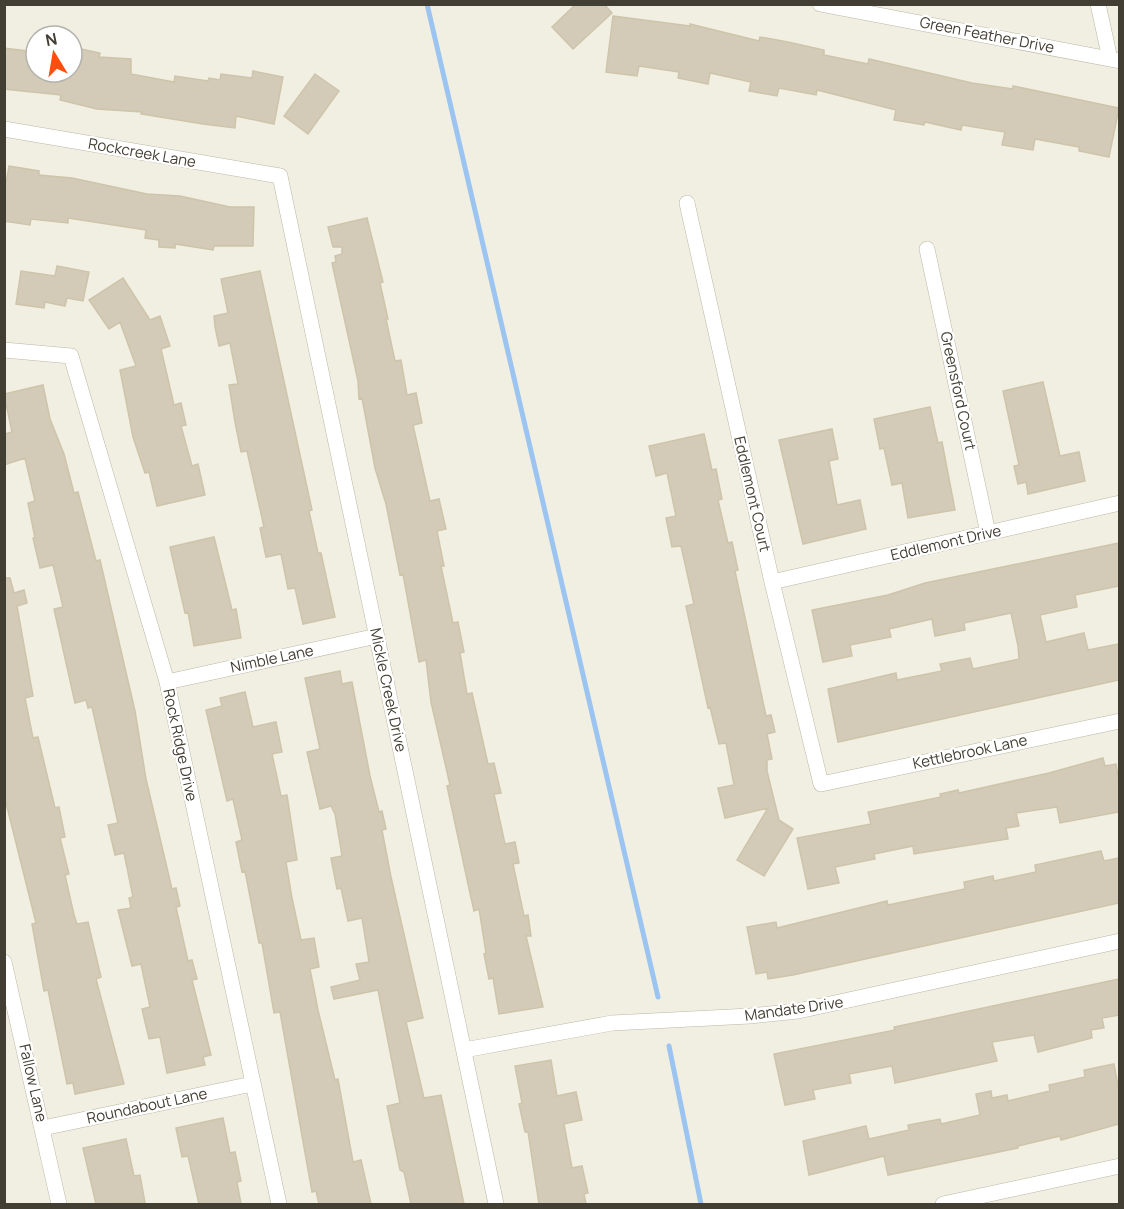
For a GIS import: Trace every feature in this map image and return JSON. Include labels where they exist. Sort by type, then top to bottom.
[{"type":"street","name":"Green Feather Drive","points":[[820,4],[865,8],[1114,60]]},
{"type":"street","points":[[1098,4],[1114,60]]},
{"type":"street","name":"Rockcreek Lane","points":[[4,129],[280,176]]},
{"type":"street","name":"Mickle Creek Drive","points":[[280,176],[496,1204]]},
{"type":"street","name":"Eddlemont Court","points":[[687,203],[772,582],[821,784]]},
{"type":"street","name":"Greensford Court","points":[[927,249],[988,533]]},
{"type":"street","name":"Rock Ridge Drive","points":[[4,350],[71,356],[167,682],[279,1204]]},
{"type":"street","name":"Eddlemont Drive","points":[[772,582],[1119,503]]},
{"type":"street","name":"Nimble Lane","points":[[167,682],[377,636]]},
{"type":"street","name":"Kettlebrook Lane","points":[[821,784],[1119,721]]},
{"type":"street","name":"Mandate Drive","points":[[464,1050],[612,1023],[750,1016],[798,1011],[1119,941]]},
{"type":"street","name":"Fallow Lane","points":[[4,962],[59,1204]]},
{"type":"street","name":"Roundabout Lane","points":[[43,1128],[252,1084]]},
{"type":"street","points":[[944,1204],[1119,1166]]},
{"type":"building","points":[[576,4],[604,4],[612,13],[573,49],[552,27]]},
{"type":"building","points":[[613,16],[690,26],[690,24],[759,41],[760,37],[824,50],[824,55],[868,64],[869,59],[972,83],[1013,89],[1013,86],[1119,108],[1109,157],[1079,151],[1079,147],[1035,139],[1033,150],[1002,145],[1005,132],[962,125],[961,130],[925,122],[924,125],[894,120],[896,110],[817,90],[816,95],[779,88],[777,96],[749,91],[751,82],[710,73],[708,84],[678,78],[679,72],[639,66],[637,76],[606,72]]},
{"type":"building","points":[[4,48],[24,50],[24,84],[84,84],[84,50],[100,53],[99,57],[131,59],[131,74],[174,82],[175,76],[208,81],[209,78],[220,80],[221,74],[252,78],[253,71],[283,77],[274,124],[236,116],[235,128],[141,114],[142,112],[97,109],[60,100],[61,95],[4,89]]},
{"type":"building","points":[[315,74],[339,91],[308,134],[284,116]]},
{"type":"building","points":[[9,166],[39,171],[39,175],[72,178],[147,194],[180,196],[230,207],[254,207],[253,246],[214,246],[213,250],[175,244],[175,248],[159,247],[159,240],[145,238],[146,230],[68,218],[68,223],[31,219],[30,225],[4,221],[4,194]]},
{"type":"building","points":[[367,218],[383,282],[380,283],[395,361],[401,360],[407,395],[416,393],[422,423],[413,425],[430,501],[439,499],[446,529],[437,531],[444,566],[441,566],[453,623],[458,622],[464,652],[460,653],[467,694],[472,693],[488,764],[494,763],[501,793],[494,794],[505,844],[515,842],[519,863],[513,864],[524,916],[528,915],[531,936],[526,936],[543,1007],[499,1014],[493,978],[489,979],[484,954],[486,953],[479,909],[474,911],[447,786],[450,785],[431,702],[426,660],[419,662],[403,574],[400,575],[386,504],[375,468],[362,398],[359,399],[358,381],[332,263],[336,262],[335,256],[342,254],[342,247],[333,247],[328,227]]},
{"type":"building","points":[[57,266],[89,272],[83,301],[67,298],[65,306],[45,302],[44,308],[16,304],[21,271],[55,276]]},
{"type":"building","points":[[260,271],[312,510],[309,511],[318,553],[321,553],[335,617],[303,624],[295,588],[288,589],[281,554],[266,557],[260,528],[264,527],[247,451],[241,452],[235,422],[229,385],[238,384],[230,343],[219,346],[215,327],[214,316],[228,313],[221,279]]},
{"type":"building","points":[[123,278],[150,320],[160,316],[170,346],[161,349],[174,405],[181,403],[186,425],[181,426],[192,466],[198,464],[205,495],[157,506],[149,472],[145,473],[133,437],[120,370],[136,366],[120,322],[109,329],[89,300]]},
{"type":"building","points":[[1043,382],[1060,456],[1079,452],[1085,481],[1028,494],[1026,482],[1018,484],[1014,466],[1019,465],[1003,391]]},
{"type":"building","points":[[43,385],[50,419],[64,454],[74,493],[78,492],[96,561],[100,560],[135,711],[146,779],[172,889],[176,888],[180,906],[176,907],[188,961],[192,960],[197,979],[192,980],[211,1055],[203,1057],[205,1065],[167,1073],[160,1037],[149,1039],[142,1009],[150,1007],[141,964],[132,966],[118,910],[131,908],[129,898],[133,897],[124,853],[115,855],[108,825],[118,823],[92,707],[88,708],[86,700],[75,703],[54,609],[63,607],[53,565],[40,568],[33,538],[35,538],[28,503],[35,501],[25,458],[4,465],[4,434],[12,432],[4,394]]},
{"type":"building","points":[[930,407],[938,443],[942,442],[955,510],[908,518],[902,483],[892,485],[884,448],[880,449],[874,419]]},
{"type":"building","points":[[832,429],[838,459],[829,461],[837,505],[860,500],[866,529],[803,544],[779,440]]},
{"type":"building","points":[[704,434],[712,470],[716,469],[722,499],[718,500],[728,543],[732,542],[738,570],[735,571],[766,716],[771,715],[775,732],[767,734],[772,759],[767,760],[767,771],[779,820],[793,829],[764,876],[737,860],[768,808],[725,818],[718,788],[734,785],[726,743],[719,744],[710,707],[708,708],[686,606],[694,604],[681,546],[672,547],[666,518],[676,516],[667,473],[656,476],[649,446]]},
{"type":"building","points":[[214,537],[232,610],[236,609],[241,638],[194,646],[188,612],[185,613],[170,547]]},
{"type":"building","points":[[1119,543],[1119,586],[1075,595],[1077,607],[1040,615],[1046,642],[1084,633],[1088,650],[1119,644],[1119,680],[838,742],[828,689],[896,673],[897,680],[942,671],[940,664],[970,658],[973,669],[1019,659],[1018,646],[1011,613],[964,623],[965,630],[935,636],[932,619],[889,629],[891,637],[850,645],[852,656],[823,662],[812,610],[888,595],[925,583]]},
{"type":"building","points":[[4,578],[10,578],[14,593],[24,590],[27,603],[17,606],[33,696],[25,698],[33,738],[38,737],[55,808],[59,807],[65,837],[60,838],[69,874],[65,875],[74,915],[77,924],[88,922],[101,977],[96,979],[124,1084],[75,1094],[73,1083],[67,1084],[48,990],[44,991],[32,924],[36,923],[4,795]]},
{"type":"building","points":[[340,671],[342,684],[352,682],[370,776],[386,829],[382,830],[391,877],[423,1018],[406,1022],[424,1098],[441,1095],[464,1204],[411,1204],[404,1172],[400,1170],[387,1106],[400,1103],[378,990],[334,999],[331,987],[360,980],[356,964],[369,962],[362,918],[348,921],[341,888],[337,889],[331,858],[342,856],[335,814],[331,806],[320,809],[307,752],[320,749],[305,678]]},
{"type":"building","points":[[245,692],[253,727],[276,722],[282,752],[272,754],[281,796],[287,795],[297,860],[286,862],[292,898],[301,940],[314,938],[319,967],[310,969],[318,1010],[335,1080],[338,1079],[353,1162],[361,1160],[371,1204],[319,1204],[316,1191],[312,1192],[280,1012],[274,1013],[262,943],[259,943],[245,871],[242,872],[236,842],[242,840],[233,799],[227,801],[206,710],[222,706],[220,698]]},
{"type":"building","points":[[1103,758],[1105,766],[1116,764],[1119,781],[1119,812],[1060,823],[1057,807],[1016,813],[1019,826],[1006,828],[1008,839],[914,854],[913,846],[874,854],[875,859],[835,867],[839,883],[808,889],[797,838],[871,824],[868,812],[941,797],[940,794],[958,790],[959,793],[1049,773]]},
{"type":"building","points":[[1101,851],[1104,861],[1119,858],[1119,903],[793,975],[768,979],[767,972],[756,974],[747,927],[776,922],[777,928],[887,901],[888,905],[965,889],[964,882],[993,876],[994,881],[1036,872],[1035,865]]},
{"type":"building","points":[[1119,979],[1119,1015],[1102,1018],[1104,1028],[1091,1030],[1092,1038],[1038,1052],[1034,1035],[992,1042],[997,1061],[895,1083],[892,1066],[849,1074],[851,1083],[813,1090],[815,1099],[785,1105],[774,1054],[895,1030],[894,1027]]},
{"type":"building","points":[[551,1060],[557,1096],[576,1092],[582,1120],[564,1124],[572,1168],[582,1166],[588,1193],[584,1194],[586,1204],[539,1204],[528,1132],[525,1132],[519,1104],[522,1103],[515,1066]]},
{"type":"building","points":[[1114,1064],[1119,1092],[1119,1124],[1061,1140],[1060,1136],[1018,1146],[1018,1148],[888,1175],[884,1156],[809,1175],[803,1141],[866,1126],[869,1139],[909,1130],[908,1125],[940,1119],[941,1124],[980,1115],[976,1094],[991,1091],[992,1098],[1007,1095],[1008,1101],[1050,1091],[1049,1085],[1085,1077],[1084,1070]]},
{"type":"building","points":[[223,1118],[230,1153],[235,1152],[241,1181],[237,1182],[241,1204],[199,1204],[188,1156],[182,1157],[176,1128]]},
{"type":"building","points":[[126,1139],[134,1176],[140,1175],[145,1203],[96,1204],[83,1148]]},
{"type":"waterway","points":[[427,4],[658,997]]},
{"type":"waterway","points":[[669,1046],[701,1204]]}]
